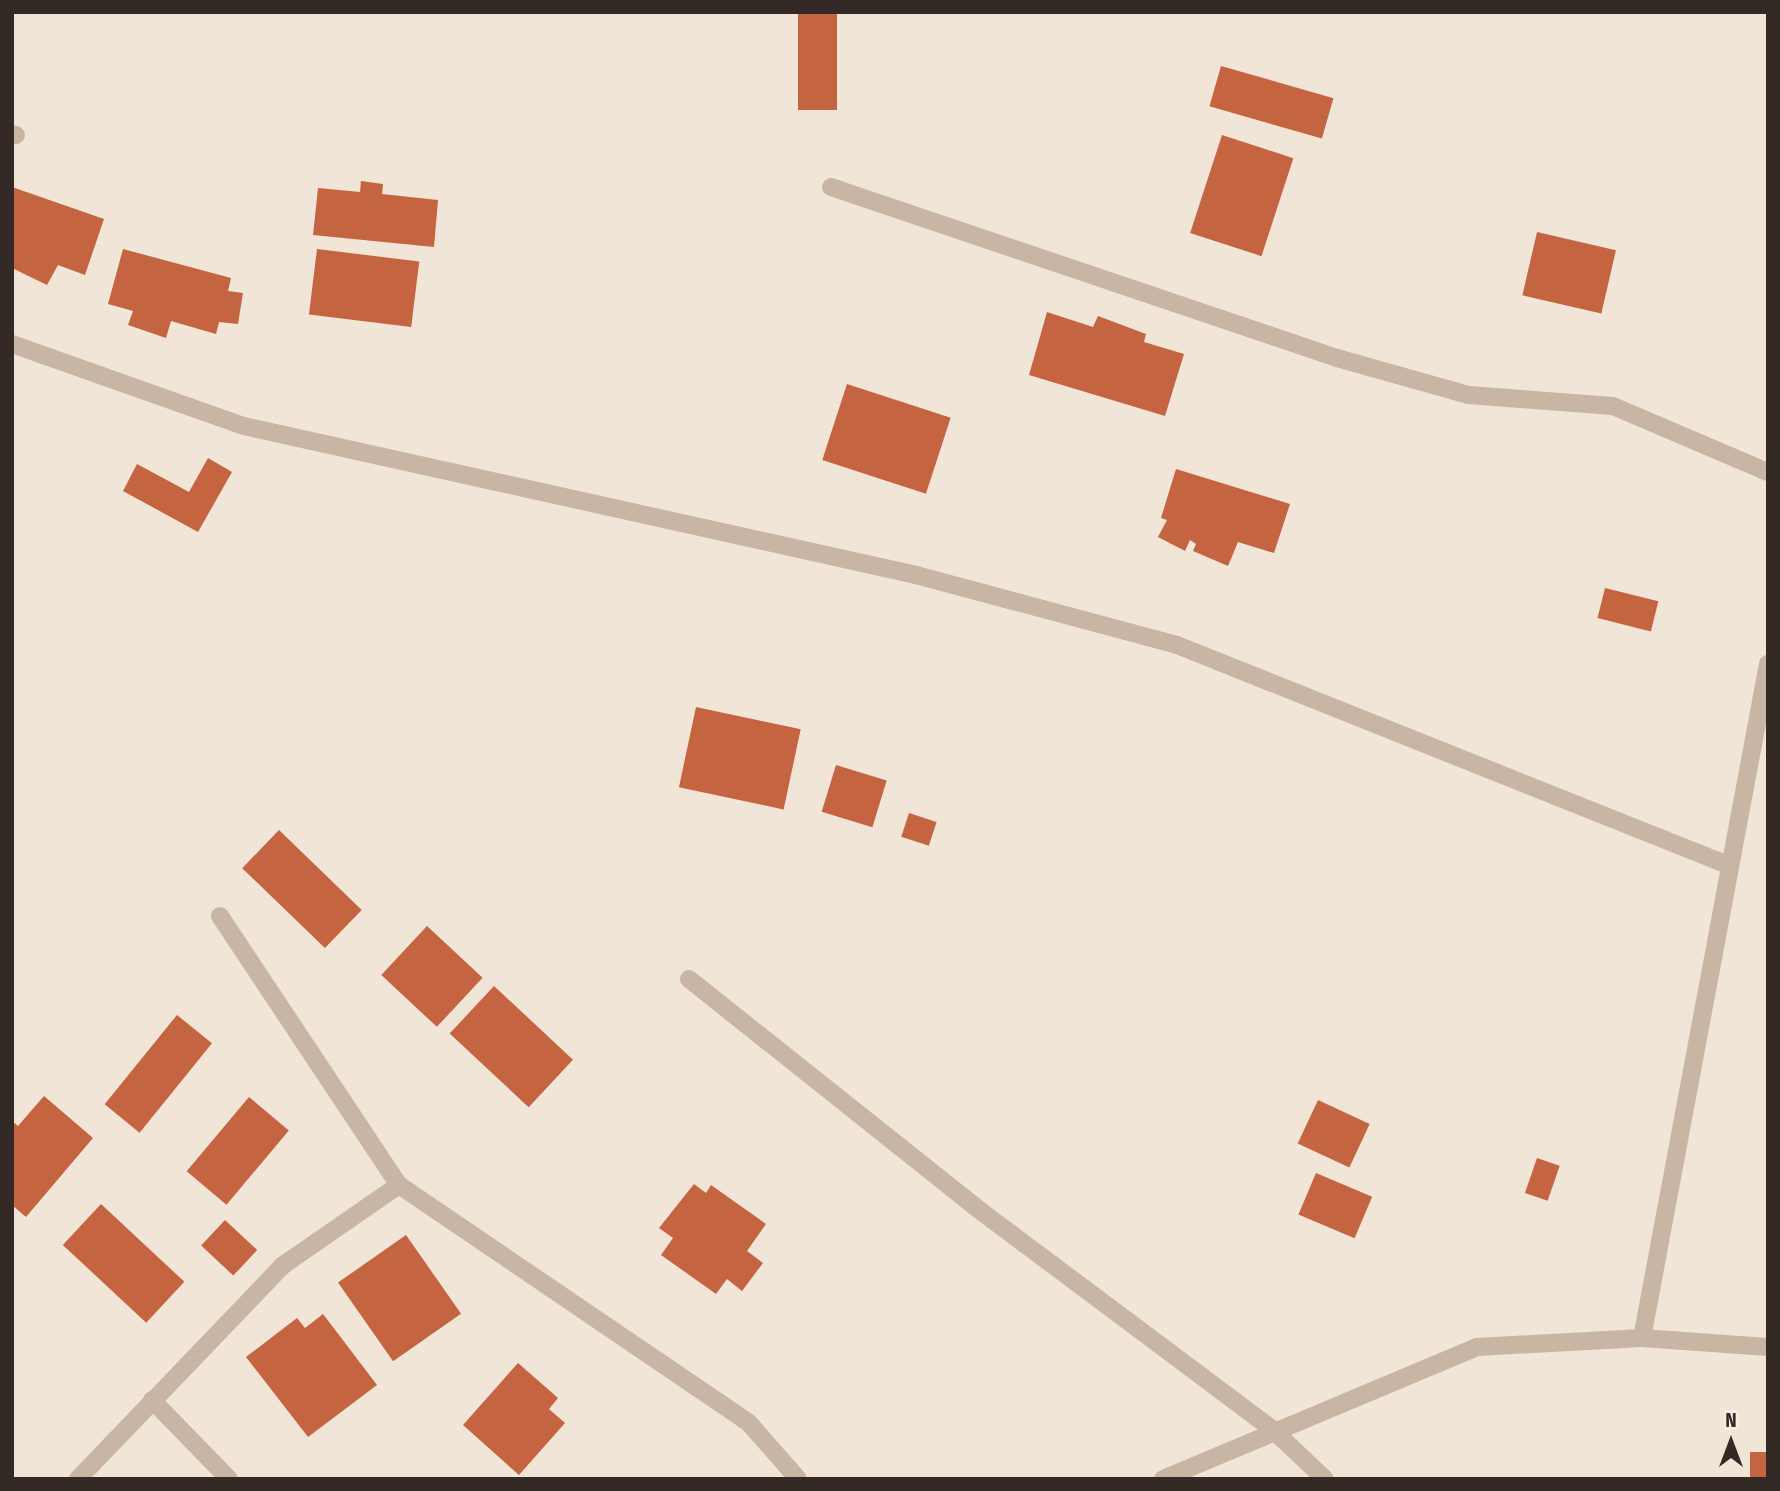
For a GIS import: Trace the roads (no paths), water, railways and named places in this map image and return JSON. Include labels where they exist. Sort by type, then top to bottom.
[{"type":"street","points":[[831,187],[1337,358],[1469,395],[1613,406],[1768,472]]},
{"type":"street","points":[[12,344],[244,426],[916,575],[1178,645],[1728,865]]},
{"type":"street","points":[[1643,1338],[1728,865],[1768,664]]},
{"type":"street","points":[[220,916],[399,1185],[749,1423],[798,1479]]},
{"type":"street","points":[[689,979],[974,1206],[1273,1430],[1325,1479]]},
{"type":"street","points":[[78,1479],[282,1265],[399,1185]]},
{"type":"street","points":[[1163,1479],[1273,1430],[1477,1347],[1643,1338],[1768,1347]]},
{"type":"street","points":[[152,1400],[229,1479]]}]
